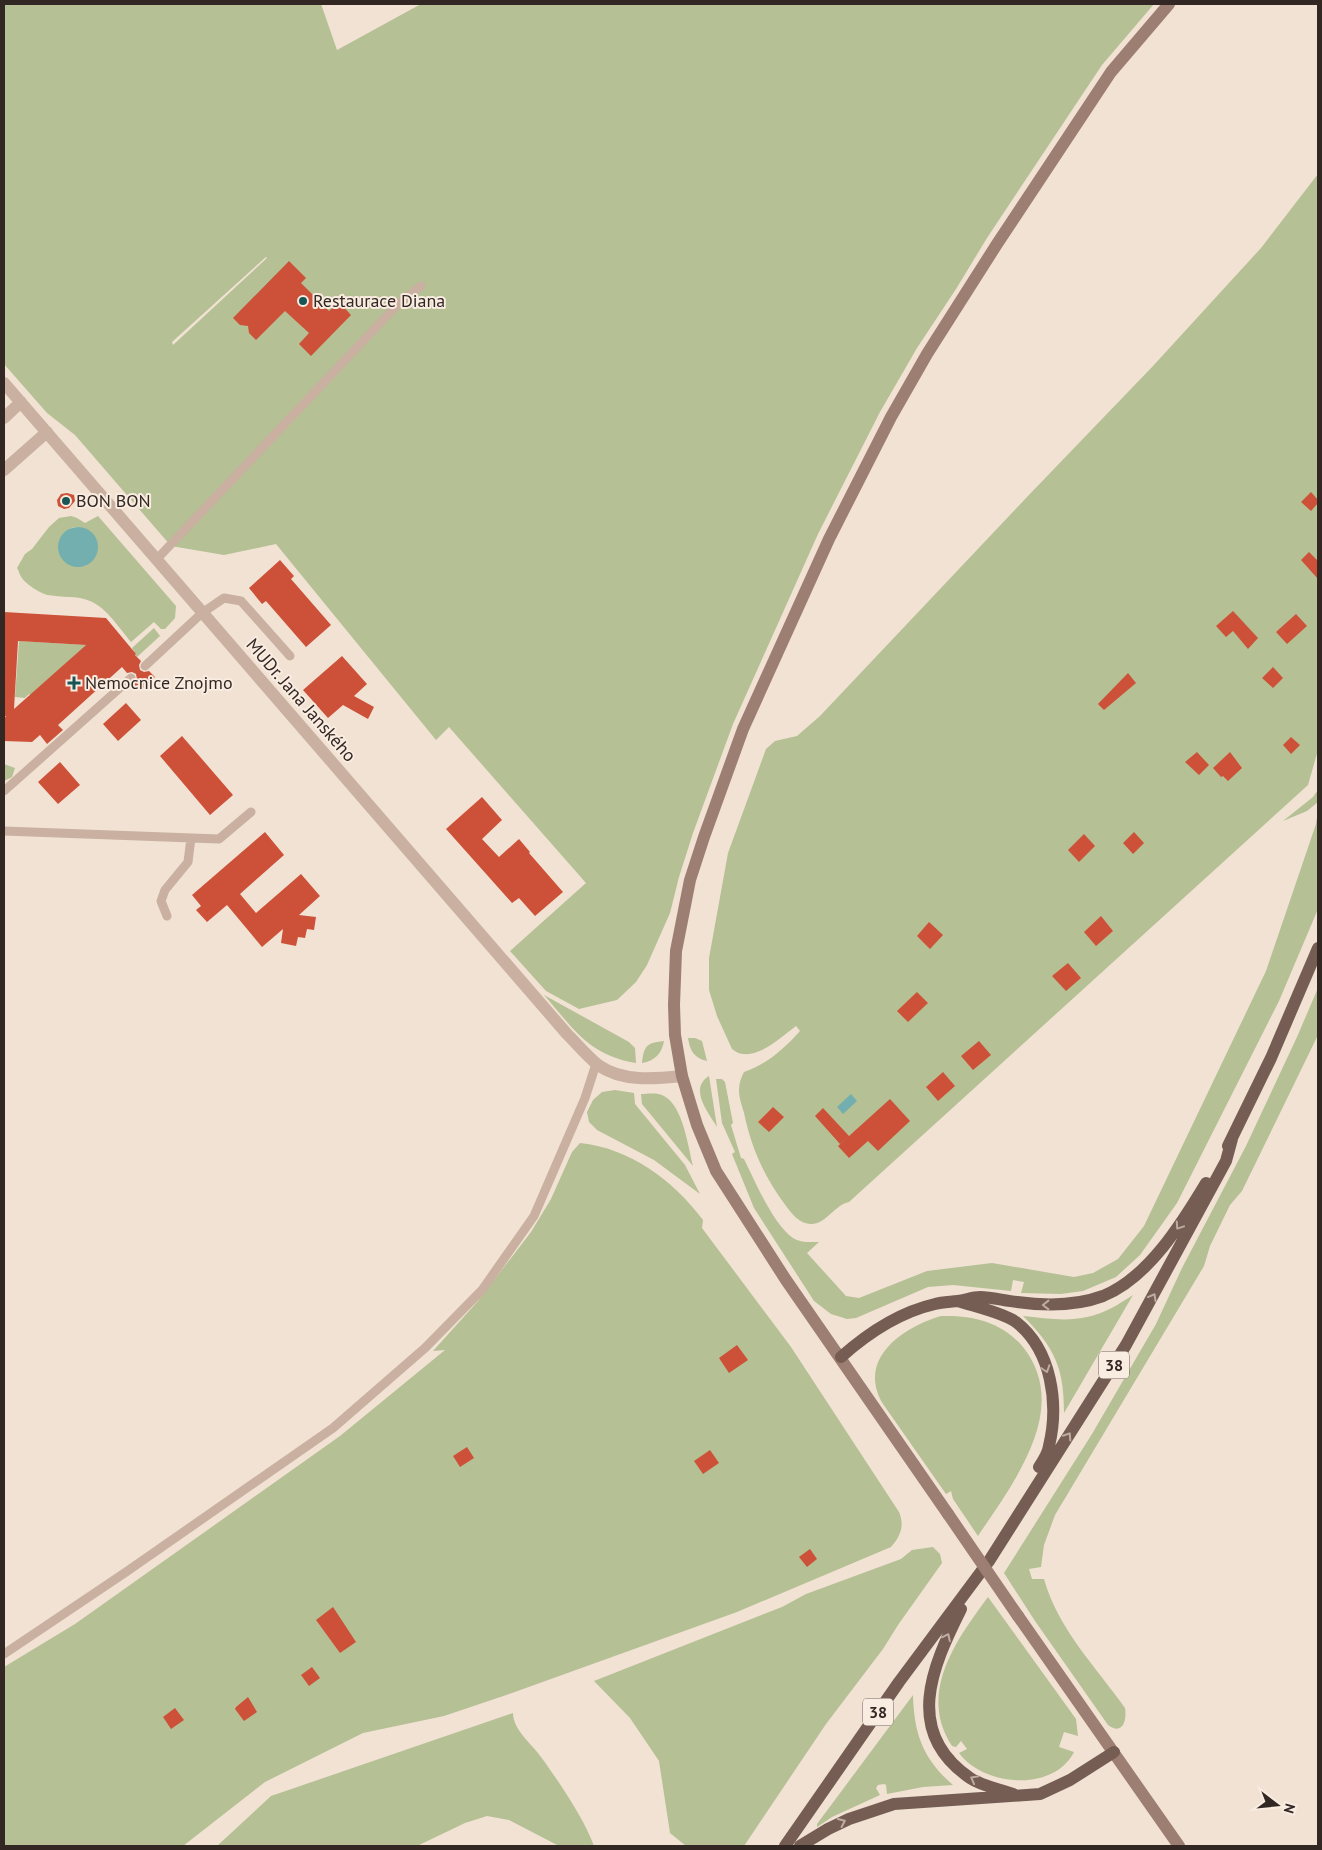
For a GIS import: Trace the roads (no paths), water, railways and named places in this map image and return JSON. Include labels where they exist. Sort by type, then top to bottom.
[{"type":"main road","points":[[1169,4],[1111,72],[927,354],[891,417],[829,539],[743,729],[704,837],[690,880],[682,916],[675,960],[674,1004],[682,1076],[697,1125],[716,1171],[786,1280],[1179,1846]]},
{"type":"main road","name":"38","points":[[785,1846],[899,1682],[976,1580],[1126,1345],[1226,1161],[1232,1139],[1271,1058],[1318,948]]},
{"type":"main road","points":[[841,1357],[870,1334],[901,1316],[937,1303],[979,1297],[1030,1304],[1067,1304],[1086,1301],[1114,1290],[1146,1265],[1171,1238],[1232,1139]]},
{"type":"main road","points":[[958,1301],[1016,1322],[1032,1340],[1041,1355],[1047,1369],[1051,1387],[1054,1408],[1049,1448],[1003,1538]]},
{"type":"main road","points":[[976,1580],[942,1646],[928,1704],[929,1714],[942,1751],[970,1778],[1020,1796]]},
{"type":"main road","points":[[800,1846],[849,1819],[894,1804],[1040,1794],[1052,1790],[1114,1752]]},
{"type":"street","points":[[4,383],[21,402],[4,418]]},
{"type":"street","name":"MUDr. Jana Janského","points":[[21,402],[567,1034],[596,1064]]},
{"type":"street","points":[[4,470],[47,432]]},
{"type":"street","points":[[596,1064],[609,1072],[639,1079],[682,1076]]},
{"type":"lane","points":[[156,560],[398,304],[421,286]]},
{"type":"lane","points":[[145,666],[202,612],[224,598],[241,601],[290,656]]},
{"type":"lane","points":[[4,790],[131,678]]},
{"type":"lane","points":[[4,831],[219,839],[251,812]]},
{"type":"lane","points":[[167,916],[161,901],[165,890],[188,862],[191,838]]},
{"type":"lane","points":[[4,1654],[333,1428],[425,1348],[482,1290],[534,1216],[585,1098],[596,1064]]},
{"type":"water","points":[[74,527],[82,527],[89,530],[95,536],[98,547],[95,558],[89,564],[82,567],[74,567],[67,564],[61,558],[58,551],[58,543],[61,536],[67,530]]},
{"type":"water","points":[[851,1094],[857,1101],[843,1114],[837,1107]]},
{"type":"place","name":"Restaurace Diana","points":[[303,301]]},
{"type":"place","name":"BON BON","points":[[66,501]]},
{"type":"place","name":"Nemocnice Znojmo","points":[[74,683]]}]
